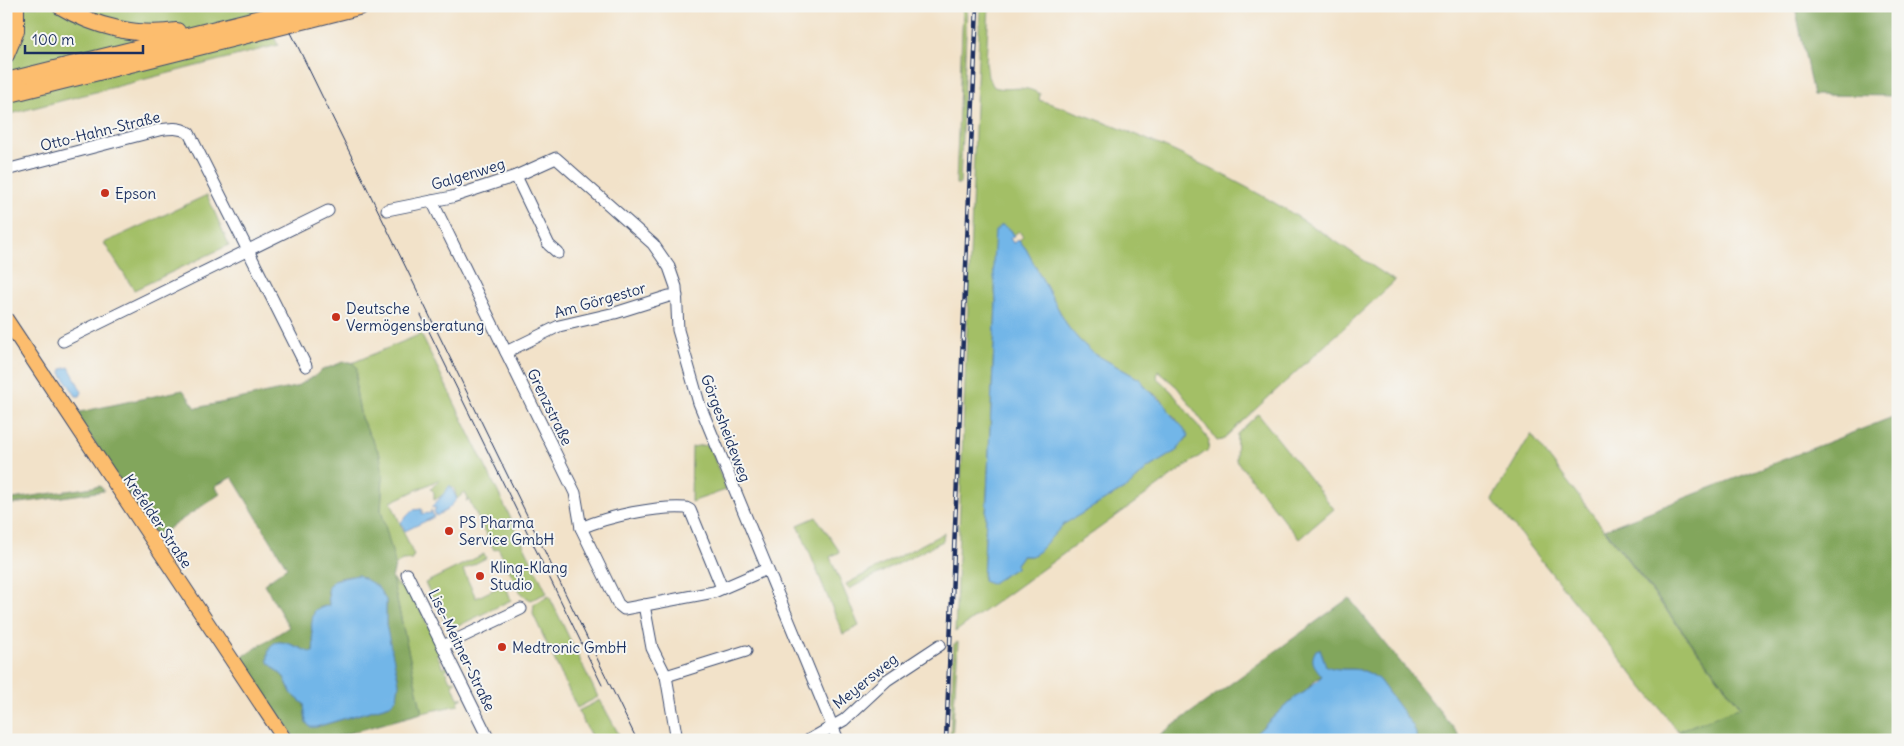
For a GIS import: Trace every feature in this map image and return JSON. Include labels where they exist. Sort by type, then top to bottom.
[{"type":"highway","points":[[6,56],[16,31],[16,6]]},
{"type":"highway","points":[[60,6],[92,22],[141,33],[167,33],[250,25]]},
{"type":"highway","points":[[6,81],[250,25],[309,13],[362,6]]},
{"type":"highway","points":[[6,95],[250,25]]},
{"type":"main road","name":"Krefelder Straße","points":[[6,320],[285,740]]},
{"type":"street","name":"Otto-Hahn-Straße","points":[[6,170],[159,130],[182,129],[189,133],[195,141],[306,366]]},
{"type":"street","name":"Galgenweg","points":[[387,210],[452,197],[516,176],[556,158]]},
{"type":"street","name":"Görgesheideweg","points":[[556,158],[653,244],[669,267],[677,296],[678,330],[699,403],[838,740]]},
{"type":"street","points":[[516,176],[550,245],[558,253]]},
{"type":"street","name":"Grenzstraße","points":[[432,201],[575,493],[581,528],[618,604],[624,609],[644,605]]},
{"type":"street","points":[[63,341],[328,211]]},
{"type":"street","name":"Am Görgestor","points":[[506,352],[559,326],[615,313],[668,296],[677,296]]},
{"type":"street","points":[[581,528],[601,519],[686,508],[690,510],[722,588]]},
{"type":"street","points":[[678,740],[666,676],[652,648],[644,605],[722,588],[767,569]]},
{"type":"street","name":"Lise-Meitner-Straße","points":[[407,574],[489,740]]},
{"type":"street","points":[[443,646],[521,609]]},
{"type":"street","name":"Meyersweg","points":[[809,740],[844,720],[887,680],[940,646]]},
{"type":"street","points":[[666,676],[746,651]]},
{"type":"green space","points":[[6,6],[124,6],[134,9],[259,6],[278,45],[6,115]]},
{"type":"green space","points":[[963,6],[967,6],[960,184],[956,184]]},
{"type":"green space","points":[[980,6],[989,6],[986,62],[988,77],[994,87],[1006,89],[1022,88],[1033,91],[1040,94],[1039,100],[1119,128],[1196,162],[1246,187],[1284,209],[1395,281],[1222,440],[1217,441],[1177,387],[1158,371],[1157,378],[1171,391],[1209,440],[1208,450],[955,632]],"holes":[[[1011,230],[1014,235],[1019,231],[1023,237],[1019,240],[1026,249],[1068,327],[1079,340],[1093,353],[1141,380],[1146,388],[1161,399],[1168,412],[1175,417],[1187,438],[1176,451],[1148,468],[1129,486],[1063,524],[1031,556],[1022,556],[1016,564],[983,581],[996,302],[995,289]]]},
{"type":"green space","points":[[1795,6],[1898,6],[1898,96],[1813,95]]},
{"type":"green space","points":[[207,195],[229,245],[134,290],[104,243]]},
{"type":"green space","points":[[421,334],[547,593],[531,600],[522,595],[498,548],[494,550],[469,500],[466,501],[468,498],[465,492],[457,499],[454,488],[450,486],[445,494],[434,500],[434,492],[431,489],[440,479],[391,502],[414,556],[412,557],[413,560],[402,560],[395,566],[381,510],[383,476],[380,455],[361,418],[356,390],[357,374],[352,363]]},
{"type":"green space","points":[[343,362],[351,362],[357,367],[356,390],[361,418],[380,455],[383,476],[381,510],[394,559],[395,566],[392,578],[422,713],[324,740],[296,740],[239,659],[289,627],[264,584],[287,567],[232,477],[215,486],[220,494],[156,537],[75,413],[183,390],[196,408],[295,387],[315,376],[320,371]],"holes":[[[351,576],[386,601],[386,625],[394,668],[398,676],[397,698],[390,705],[316,727],[310,727],[306,722],[304,704],[292,694],[284,677],[268,662],[270,649],[280,642],[301,648],[306,653],[313,652],[312,626],[315,615],[319,608],[329,605],[328,588],[332,582],[343,577]]]},
{"type":"green space","points":[[1258,414],[1334,509],[1299,539],[1236,460],[1237,434]]},
{"type":"green space","points":[[1898,415],[1898,740],[1684,740],[1678,731],[1741,707],[1605,529]]},
{"type":"green space","points":[[1531,434],[1741,708],[1678,731],[1492,499]]},
{"type":"green space","points":[[704,445],[710,447],[726,490],[691,502],[692,447]]},
{"type":"green space","points":[[100,486],[104,491],[6,505],[6,500]]},
{"type":"green space","points":[[816,517],[840,552],[830,557],[859,626],[843,634],[798,525]]},
{"type":"green space","points":[[944,533],[943,541],[849,589],[846,584]]},
{"type":"green space","points":[[484,554],[486,558],[463,570],[476,598],[505,584],[511,600],[456,627],[449,626],[445,622],[425,583]]},
{"type":"green space","points":[[392,578],[398,586],[410,589],[441,652],[437,654],[443,668],[448,666],[449,668],[445,670],[450,681],[455,680],[452,684],[458,698],[463,698],[459,700],[458,705],[422,713]]},
{"type":"green space","points":[[549,596],[598,697],[577,708],[533,614],[534,604]]},
{"type":"green space","points":[[1349,598],[1463,740],[1416,740],[1416,734],[1379,680],[1365,671],[1325,666],[1320,650],[1322,676],[1316,679],[1305,692],[1294,698],[1249,740],[1153,740]]},
{"type":"green space","points":[[958,642],[952,740],[950,740],[954,644]]},
{"type":"green space","points":[[600,700],[622,740],[593,740],[578,711]]},
{"type":"water","points":[[1002,225],[1011,230],[1014,236],[1010,238],[1013,243],[1019,240],[1026,249],[1068,327],[1079,340],[1093,353],[1141,380],[1146,388],[1167,406],[1188,436],[1176,451],[1148,468],[1129,486],[1064,524],[1036,554],[1022,556],[1016,564],[1016,568],[991,584],[983,581],[996,302],[993,263],[995,231]]},
{"type":"water","points":[[69,367],[82,392],[80,396],[76,396],[61,373],[62,369]]},
{"type":"water","points":[[450,485],[457,499],[447,510],[436,516],[434,511],[436,508],[431,507]]},
{"type":"water","points":[[422,509],[422,514],[431,513],[431,510],[434,517],[405,531],[401,522],[413,510]]},
{"type":"water","points":[[358,575],[377,586],[386,600],[386,625],[399,683],[397,698],[390,705],[316,727],[310,727],[306,722],[304,704],[292,694],[284,677],[268,662],[269,650],[273,644],[279,642],[313,652],[313,617],[315,610],[329,605],[328,587],[334,580]]},
{"type":"water","points":[[1320,649],[1326,666],[1365,671],[1379,680],[1413,726],[1416,740],[1249,740],[1294,698],[1305,692],[1322,676],[1313,661],[1316,650]]},
{"type":"tram line","points":[[278,6],[637,740]]},
{"type":"tram line","points":[[421,315],[602,685]]},
{"type":"railway","points":[[946,740],[977,6]]},
{"type":"place","name":"Epson","points":[[105,193]]},
{"type":"place","name":"Deutsche Vermögensberatung","points":[[336,317]]},
{"type":"place","name":"PS Pharma Service GmbH","points":[[449,531]]},
{"type":"place","name":"Kling-Klang Studio","points":[[480,576]]},
{"type":"place","name":"Medtronic GmbH","points":[[502,647]]}]
